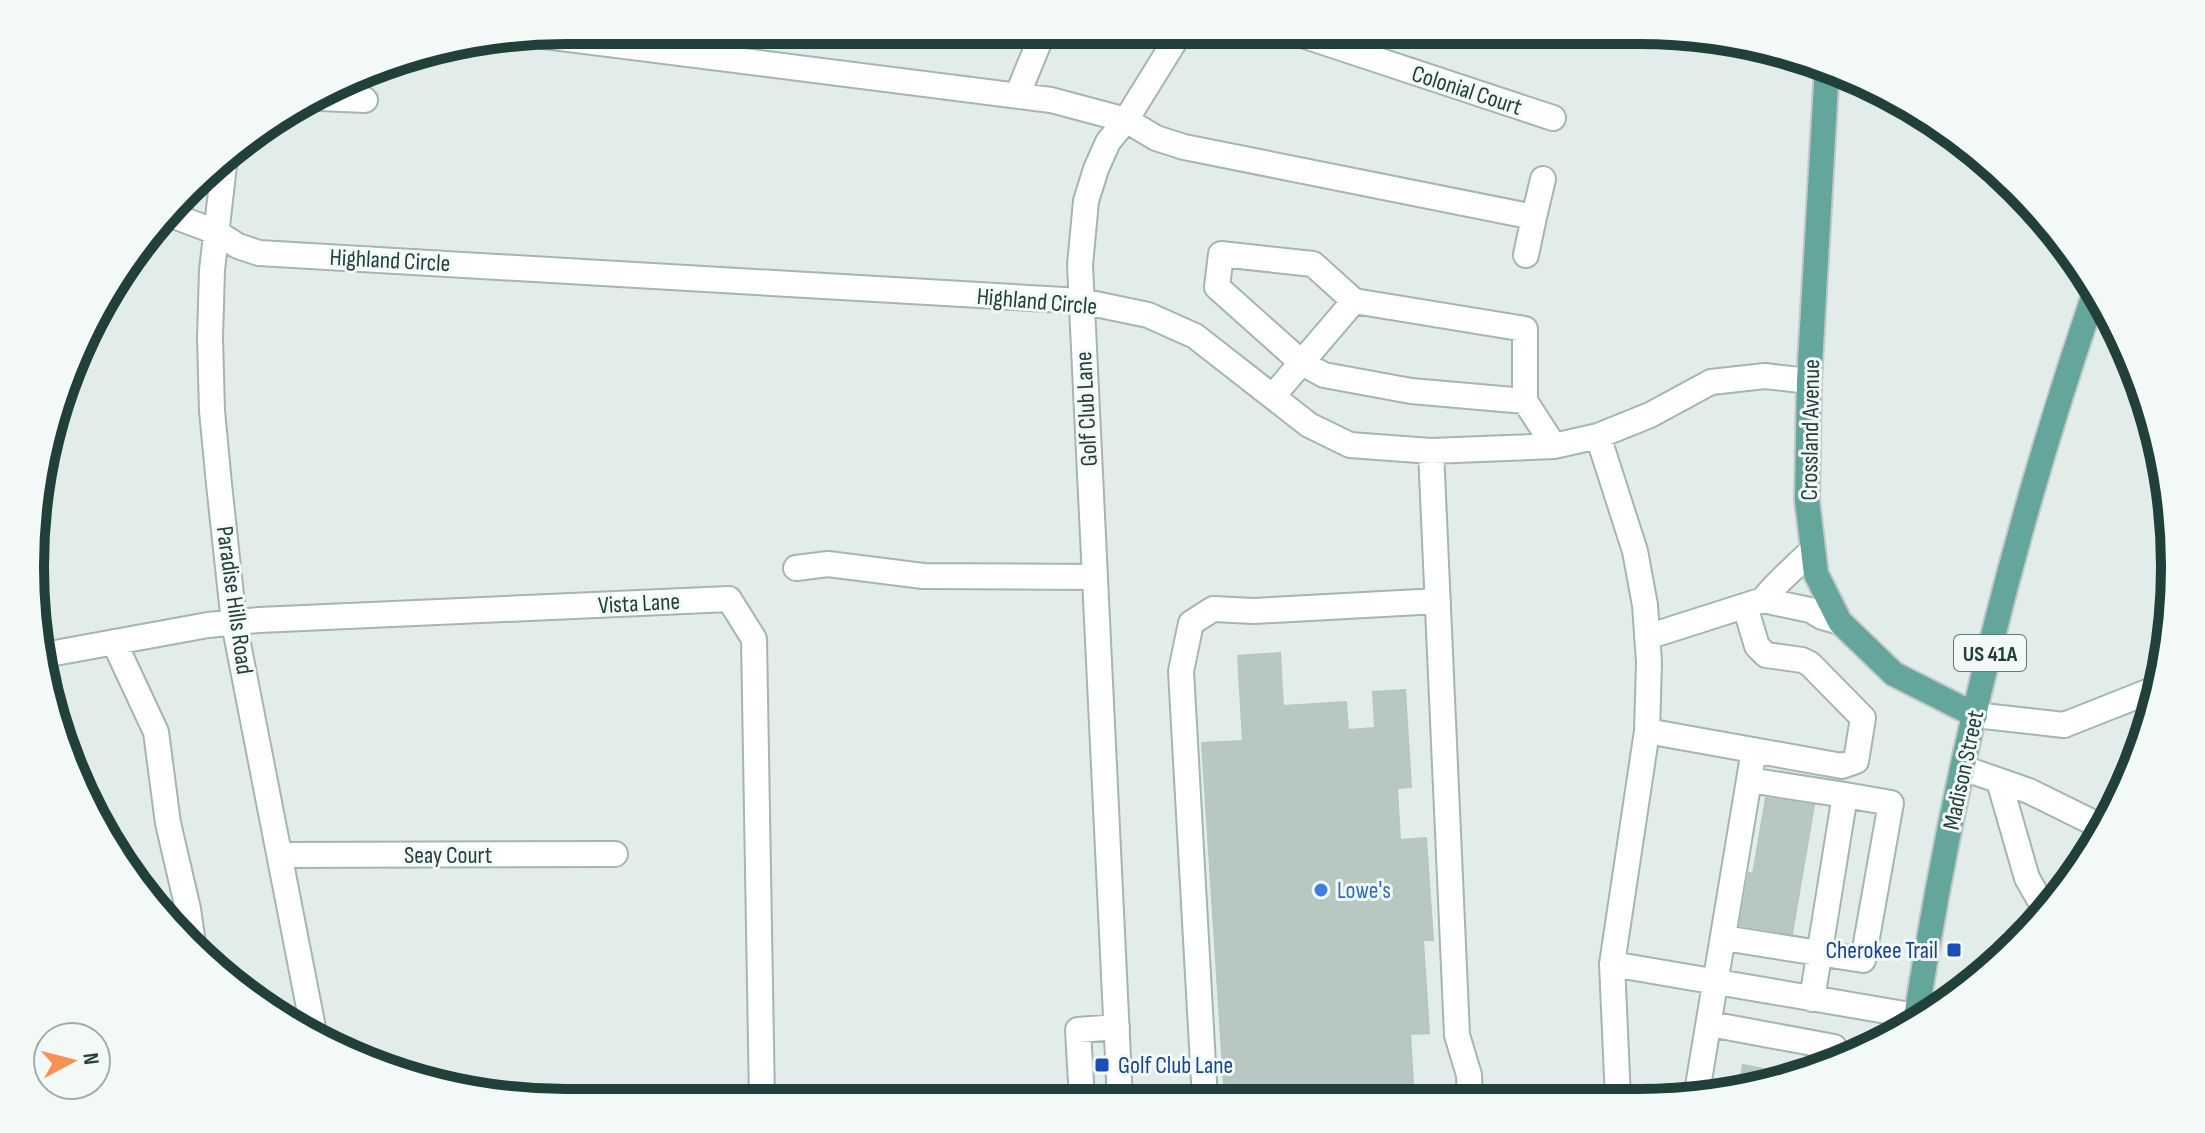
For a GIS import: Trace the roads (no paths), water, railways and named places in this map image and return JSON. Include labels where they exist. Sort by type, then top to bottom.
[{"type":"main road","name":"Crossland Avenue","points":[[1826,80],[1809,381],[1807,500],[1816,574],[1840,622],[1894,674],[1975,715]]},
{"type":"main road","name":"Madison Street","points":[[1918,1008],[1930,926],[1975,715],[2017,546],[2091,305]]},
{"type":"street","points":[[658,44],[1051,100],[1126,120],[1156,138],[1184,147],[1534,217]]},
{"type":"street","points":[[1017,96],[1038,44]]},
{"type":"street","name":"Golf Club Lane","points":[[1120,1089],[1080,265],[1086,201],[1108,142],[1126,120],[1173,44]]},
{"type":"street","name":"Colonial Court","points":[[1329,44],[1553,118]]},
{"type":"street","points":[[334,99],[365,100]]},
{"type":"street","name":"Paradise Hills Road","points":[[223,173],[210,325],[212,411],[234,623],[312,1023]]},
{"type":"street","points":[[1526,255],[1543,179]]},
{"type":"street","name":"Highland Circle","points":[[178,218],[259,253],[1081,301],[1148,315],[1195,336],[1309,425],[1350,445],[1431,451],[1554,446],[1598,436],[1650,415],[1711,382],[1765,376],[1809,381]]},
{"type":"street","points":[[1525,401],[1411,391],[1324,375],[1302,363],[1217,287],[1221,254],[1313,264],[1354,301],[1525,329],[1525,401],[1554,446]]},
{"type":"street","points":[[1273,396],[1354,301]]},
{"type":"street","points":[[1598,436],[1635,551],[1645,605],[1647,637],[1647,731],[1612,964],[1618,1089]]},
{"type":"street","points":[[1431,451],[1457,1035],[1469,1075],[1470,1089]]},
{"type":"street","points":[[1647,637],[1754,603],[1791,573],[1813,549]]},
{"type":"street","points":[[796,568],[828,564],[923,576],[1094,577]]},
{"type":"street","name":"Vista Lane","points":[[51,654],[208,625],[729,599],[754,639],[762,1089]]},
{"type":"street","points":[[1204,1089],[1181,671],[1191,623],[1213,609],[1254,611],[1438,601]]},
{"type":"street","points":[[1754,603],[1810,610],[1840,622]]},
{"type":"street","points":[[1647,731],[1848,765],[1856,761],[1863,718],[1810,664],[1766,655],[1757,646],[1754,603]]},
{"type":"street","points":[[114,642],[156,732],[168,823],[191,929]]},
{"type":"street","points":[[1975,715],[2064,725],[2145,693]]},
{"type":"street","points":[[1698,1086],[1754,750]]},
{"type":"street","points":[[1963,768],[2029,791],[2094,823]]},
{"type":"street","points":[[1724,938],[1863,960],[1891,803],[1749,780]]},
{"type":"street","points":[[1999,781],[2027,878],[2040,901]]},
{"type":"street","points":[[1812,999],[1845,795]]},
{"type":"street","name":"Seay Court","points":[[281,855],[615,854]]},
{"type":"street","points":[[1612,964],[1903,1017]]},
{"type":"street","points":[[1710,1024],[1834,1047],[1835,1050]]},
{"type":"street","points":[[1081,1089],[1078,1030],[1117,1027]]},
{"type":"place","name":"Lowe's","points":[[1321,890]]},
{"type":"place","name":"Cherokee Trail","points":[[1954,950]]},
{"type":"place","name":"Golf Club Lane","points":[[1102,1065]]}]
